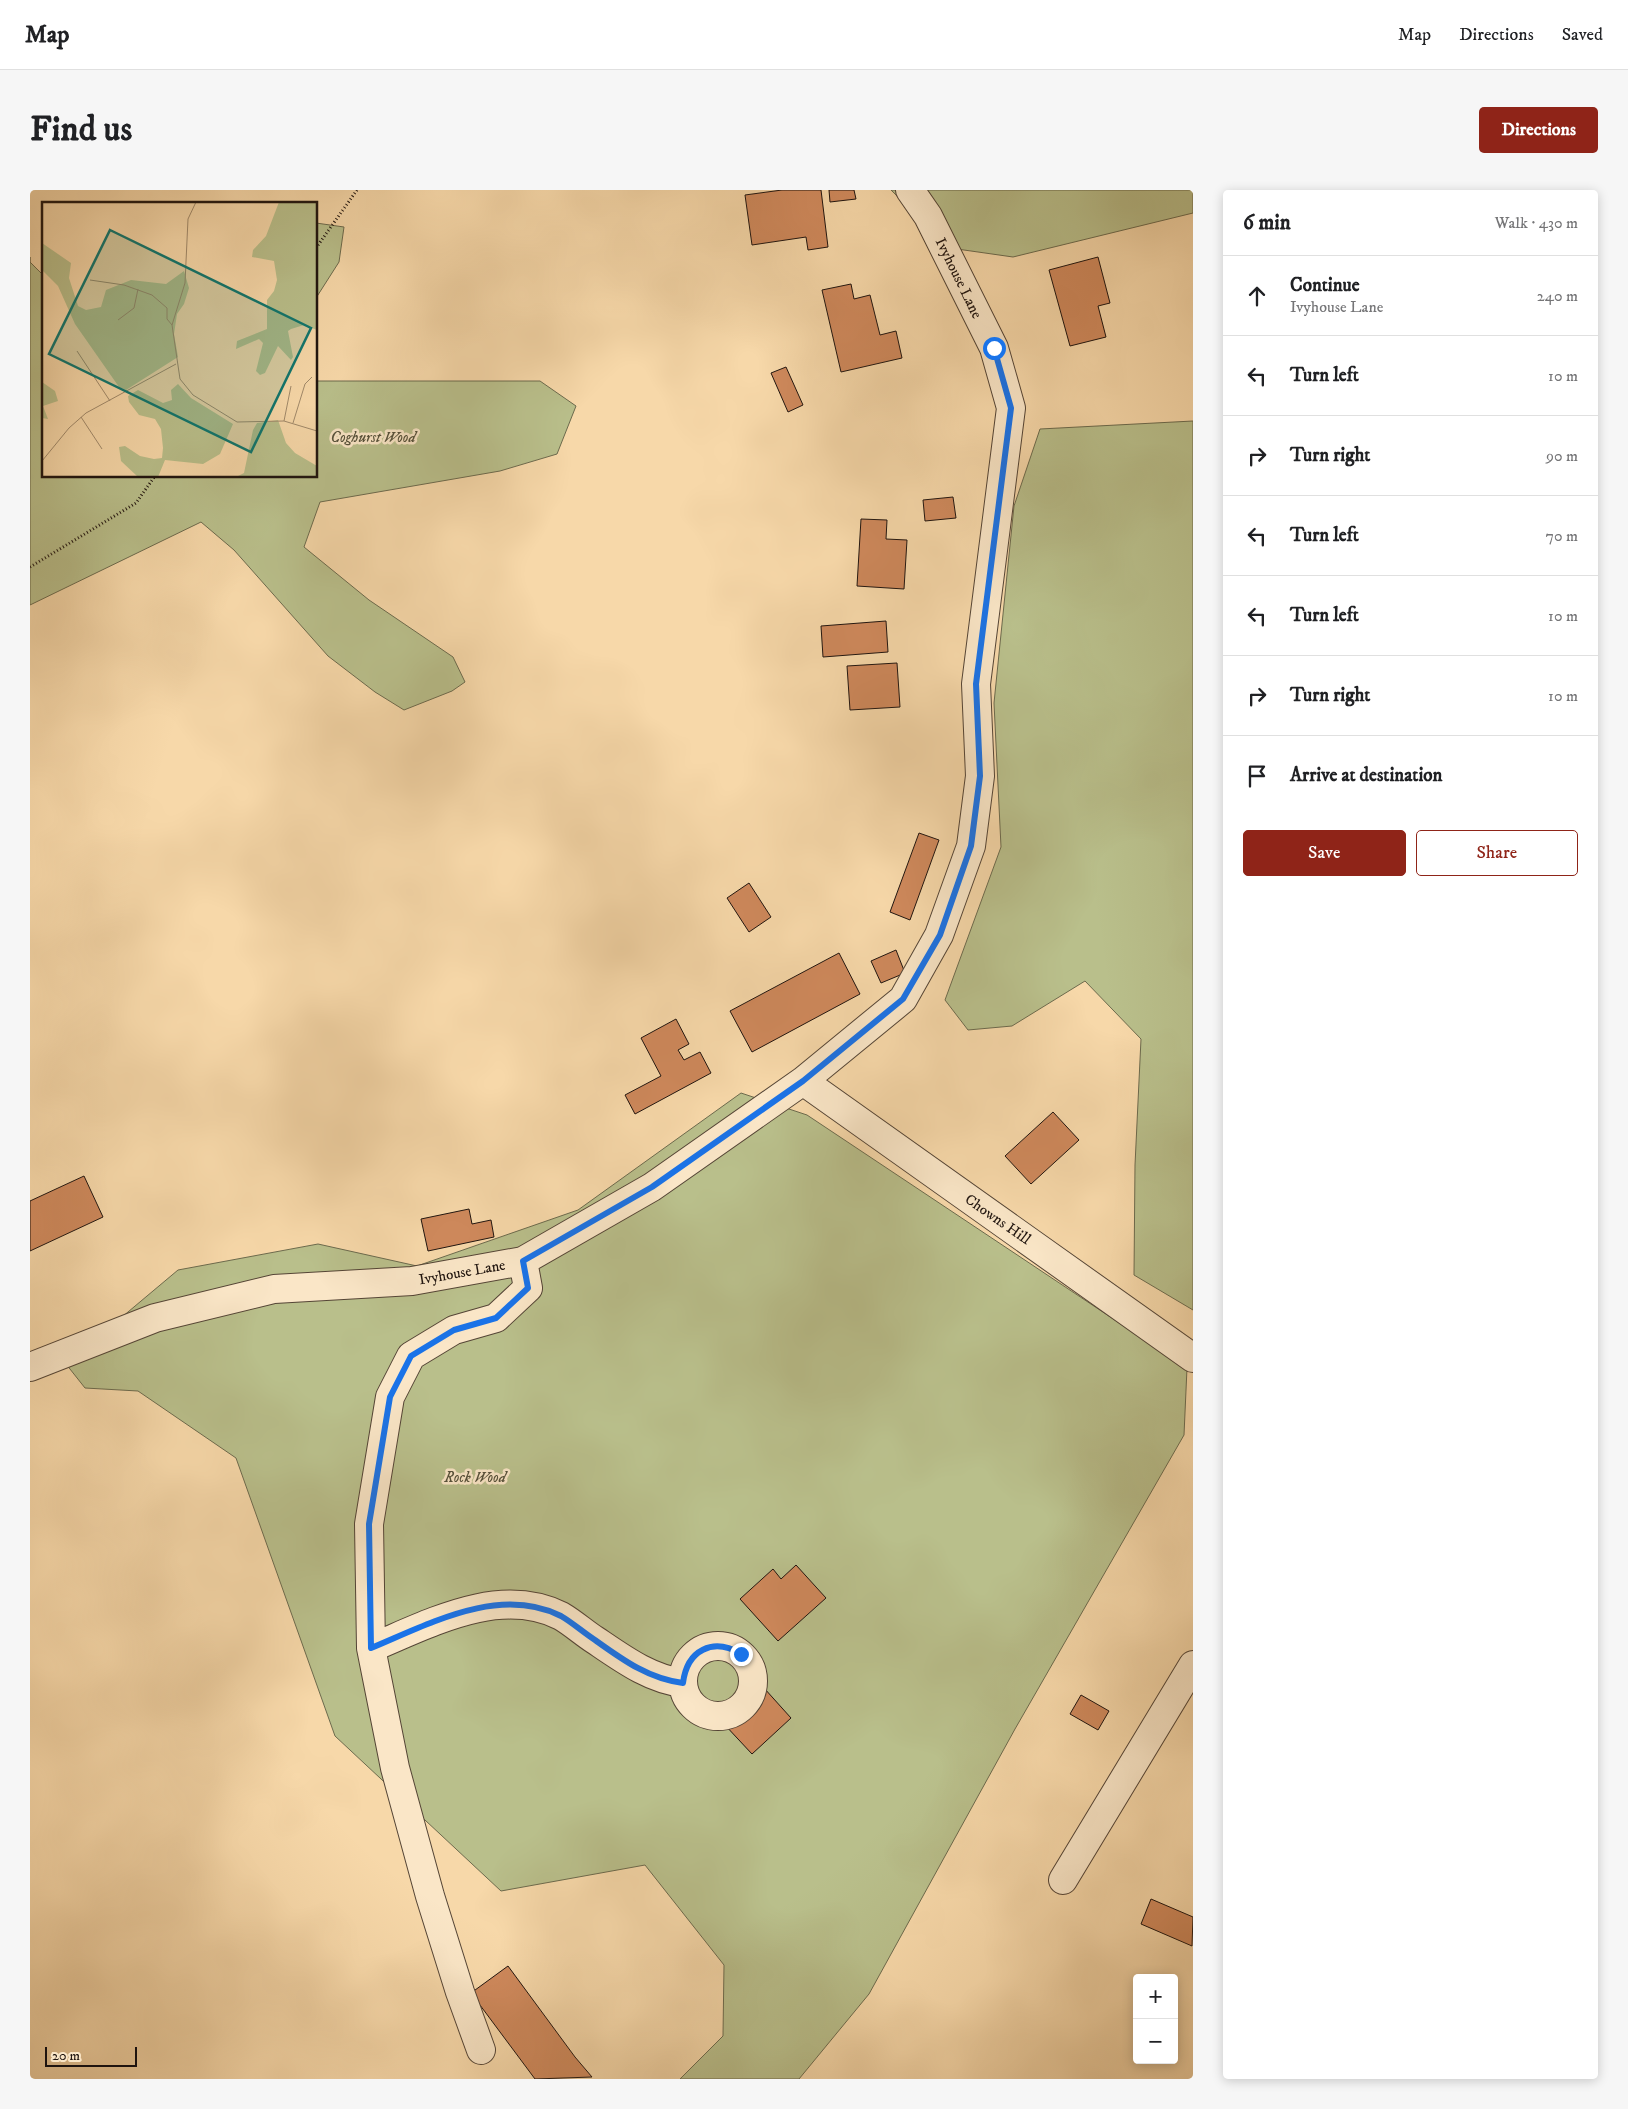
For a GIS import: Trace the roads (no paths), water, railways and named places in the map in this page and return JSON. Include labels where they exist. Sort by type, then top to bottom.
[{"type":"street","name":"Ivyhouse Lane","points":[[30,1367],[155,1318],[274,1289],[412,1281],[523,1261],[652,1187],[803,1081],[903,999],[940,935],[971,846],[979,785],[976,684],[1011,408],[994,348],[928,216],[910,190]]},
{"type":"street","name":"Chowns Hill","points":[[803,1081],[1193,1358]]},
{"type":"street","points":[[481,2050],[460,1992],[412,1832],[395,1768],[371,1648],[369,1524],[390,1397],[411,1356],[454,1330],[496,1318],[528,1288],[523,1261]]},
{"type":"street","points":[[371,1648],[444,1618],[474,1609],[503,1604],[530,1607],[562,1617],[611,1652],[657,1678],[683,1683]]},
{"type":"street","points":[[1063,1880],[1193,1665]]},
{"type":"park label","name":"Coghurst Wood","points":[[373,437]]},
{"type":"park label","name":"Rock Wood","points":[[475,1477]]}]
